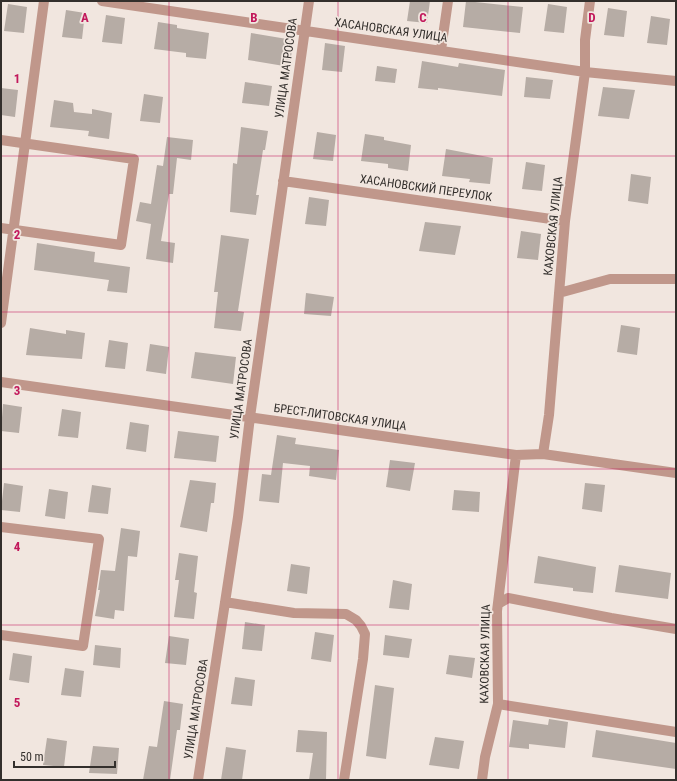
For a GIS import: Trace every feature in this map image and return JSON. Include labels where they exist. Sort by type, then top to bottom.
[{"type":"street","points":[[1,323],[44,1]]},
{"type":"street","name":"ХАСАНОВСКАЯ УЛИЦА","points":[[102,1],[585,72],[676,81]]},
{"type":"street","name":"УЛИЦА МАТРОСОВА","points":[[198,780],[238,517],[250,417],[308,1]]},
{"type":"street","points":[[441,50],[448,1]]},
{"type":"street","name":"КАХОВСКАЯ УЛИЦА","points":[[543,454],[549,415],[565,221],[585,72],[585,40],[590,1]]},
{"type":"street","points":[[1,140],[134,159],[121,245],[1,228]]},
{"type":"street","name":"ХАСАНОВСКИЙ ПЕРЕУЛОК","points":[[283,181],[565,221]]},
{"type":"street","points":[[559,293],[610,279],[676,279]]},
{"type":"street","name":"БРЕСТ-ЛИТОВСКАЯ УЛИЦА","points":[[1,382],[516,455],[543,454],[676,473]]},
{"type":"street","name":"КАХОВСКАЯ УЛИЦА","points":[[482,780],[485,757],[498,704],[498,604],[516,455]]},
{"type":"street","points":[[1,527],[99,539],[83,646],[1,635]]},
{"type":"street","points":[[498,604],[508,598],[676,629]]},
{"type":"street","points":[[225,602],[294,613],[346,614],[356,620],[361,626],[365,634],[364,659],[344,780]]},
{"type":"street","points":[[498,704],[676,732]]},
{"type":"building","points":[[410,1],[430,1],[427,23],[407,21]]},
{"type":"building","points":[[466,1],[523,7],[520,33],[463,27]]},
{"type":"building","points":[[8,4],[27,7],[24,33],[4,31]]},
{"type":"building","points":[[548,4],[567,7],[564,33],[544,31]]},
{"type":"building","points":[[608,8],[627,11],[624,37],[604,35]]},
{"type":"building","points":[[66,10],[85,13],[82,39],[62,37]]},
{"type":"building","points":[[106,15],[125,18],[122,44],[102,42]]},
{"type":"building","points":[[651,16],[670,19],[667,45],[647,43]]},
{"type":"building","points":[[158,22],[177,25],[177,28],[209,33],[206,59],[186,57],[186,53],[154,49]]},
{"type":"building","points":[[251,33],[293,40],[290,67],[248,60]]},
{"type":"building","points":[[325,43],[345,46],[342,72],[322,70]]},
{"type":"building","points":[[422,61],[458,67],[459,63],[505,70],[502,96],[438,88],[438,90],[418,88]]},
{"type":"building","points":[[377,66],[397,69],[395,83],[375,81]]},
{"type":"building","points":[[526,77],[553,80],[550,99],[524,97]]},
{"type":"building","points":[[245,82],[272,86],[269,106],[242,103]]},
{"type":"building","points":[[603,87],[635,90],[629,119],[598,116]]},
{"type":"building","points":[[1,88],[18,90],[15,117],[1,115]]},
{"type":"building","points":[[144,94],[163,97],[160,123],[140,121]]},
{"type":"building","points":[[54,100],[73,103],[74,112],[92,114],[92,109],[112,113],[109,139],[88,136],[89,131],[50,127]]},
{"type":"building","points":[[241,127],[268,131],[265,150],[263,150],[256,195],[259,195],[256,215],[230,212],[233,163],[237,164]]},
{"type":"building","points":[[317,132],[336,135],[333,161],[313,159]]},
{"type":"building","points":[[365,134],[384,137],[384,140],[411,145],[408,171],[388,168],[388,164],[361,161]]},
{"type":"building","points":[[167,137],[193,140],[191,160],[177,158],[173,194],[169,194],[161,241],[175,243],[173,263],[146,259],[151,224],[136,221],[140,202],[151,204],[157,165],[163,166]]},
{"type":"building","points":[[446,149],[493,158],[490,184],[469,182],[470,179],[442,176]]},
{"type":"building","points":[[526,162],[545,165],[542,191],[522,189]]},
{"type":"building","points":[[631,174],[651,177],[648,204],[628,201]]},
{"type":"building","points":[[309,197],[329,200],[326,226],[305,224]]},
{"type":"building","points":[[425,222],[461,226],[455,255],[419,251]]},
{"type":"building","points":[[521,231],[541,234],[538,260],[517,258]]},
{"type":"building","points":[[221,235],[249,239],[238,311],[244,312],[241,331],[214,328],[218,292],[214,292]]},
{"type":"building","points":[[37,243],[95,252],[94,262],[130,267],[127,293],[107,291],[109,280],[34,270]]},
{"type":"building","points":[[306,293],[334,297],[331,316],[304,314]]},
{"type":"building","points":[[621,325],[640,328],[637,355],[617,352]]},
{"type":"building","points":[[30,328],[66,334],[66,330],[85,333],[82,359],[26,355]]},
{"type":"building","points":[[109,340],[128,343],[125,369],[105,367]]},
{"type":"building","points":[[150,344],[169,347],[166,374],[146,371]]},
{"type":"building","points":[[195,352],[236,357],[233,384],[191,378]]},
{"type":"building","points":[[3,404],[22,407],[19,433],[1,431]]},
{"type":"building","points":[[62,409],[81,412],[78,438],[58,436]]},
{"type":"building","points":[[130,422],[149,425],[146,452],[126,449]]},
{"type":"building","points":[[178,431],[219,436],[216,462],[174,458]]},
{"type":"building","points":[[277,435],[296,438],[295,444],[339,450],[336,480],[309,476],[310,466],[283,463],[279,503],[259,501],[262,474],[271,475]]},
{"type":"building","points":[[390,460],[415,463],[410,491],[386,487]]},
{"type":"building","points":[[190,480],[216,483],[214,503],[211,503],[207,532],[180,527]]},
{"type":"building","points":[[4,483],[23,486],[20,512],[1,510]]},
{"type":"building","points":[[585,483],[605,485],[602,512],[582,509]]},
{"type":"building","points":[[92,485],[111,488],[108,514],[88,512]]},
{"type":"building","points":[[49,489],[68,492],[65,519],[45,516]]},
{"type":"building","points":[[454,490],[480,492],[479,512],[452,510]]},
{"type":"building","points":[[121,528],[140,531],[137,557],[128,556],[124,611],[115,610],[114,619],[95,616],[100,590],[98,590],[101,570],[115,571]]},
{"type":"building","points":[[179,553],[198,556],[194,592],[197,593],[194,619],[174,617],[179,580],[175,580]]},
{"type":"building","points":[[538,556],[596,567],[593,593],[573,591],[573,588],[534,583]]},
{"type":"building","points":[[291,564],[310,567],[307,594],[287,591]]},
{"type":"building","points":[[619,565],[671,573],[668,599],[615,592]]},
{"type":"building","points":[[393,580],[412,584],[409,610],[389,608]]},
{"type":"building","points":[[245,622],[265,625],[262,651],[242,649]]},
{"type":"building","points":[[315,632],[334,635],[331,662],[311,659]]},
{"type":"building","points":[[385,635],[412,639],[409,658],[383,655]]},
{"type":"building","points":[[169,636],[189,639],[186,665],[165,663]]},
{"type":"building","points":[[95,645],[121,648],[120,668],[93,665]]},
{"type":"building","points":[[13,653],[32,656],[29,683],[9,680]]},
{"type":"building","points":[[449,655],[475,658],[472,678],[446,674]]},
{"type":"building","points":[[65,668],[84,671],[81,697],[61,695]]},
{"type":"building","points":[[235,677],[255,680],[252,706],[231,704]]},
{"type":"building","points":[[375,685],[394,688],[386,759],[366,756]]},
{"type":"building","points":[[164,701],[183,704],[180,730],[177,730],[170,780],[143,780],[149,746],[157,747]]},
{"type":"building","points":[[549,719],[568,722],[565,748],[529,744],[529,749],[509,747],[513,720],[548,725]]},
{"type":"building","points":[[298,730],[327,732],[326,780],[309,780],[313,753],[296,752]]},
{"type":"building","points":[[596,730],[676,743],[676,769],[592,757]]},
{"type":"building","points":[[435,737],[464,741],[459,769],[429,765]]},
{"type":"building","points":[[47,738],[67,741],[64,767],[43,765]]},
{"type":"building","points":[[93,746],[119,748],[117,774],[89,773]]},
{"type":"building","points":[[226,747],[246,750],[242,780],[221,780]]}]
